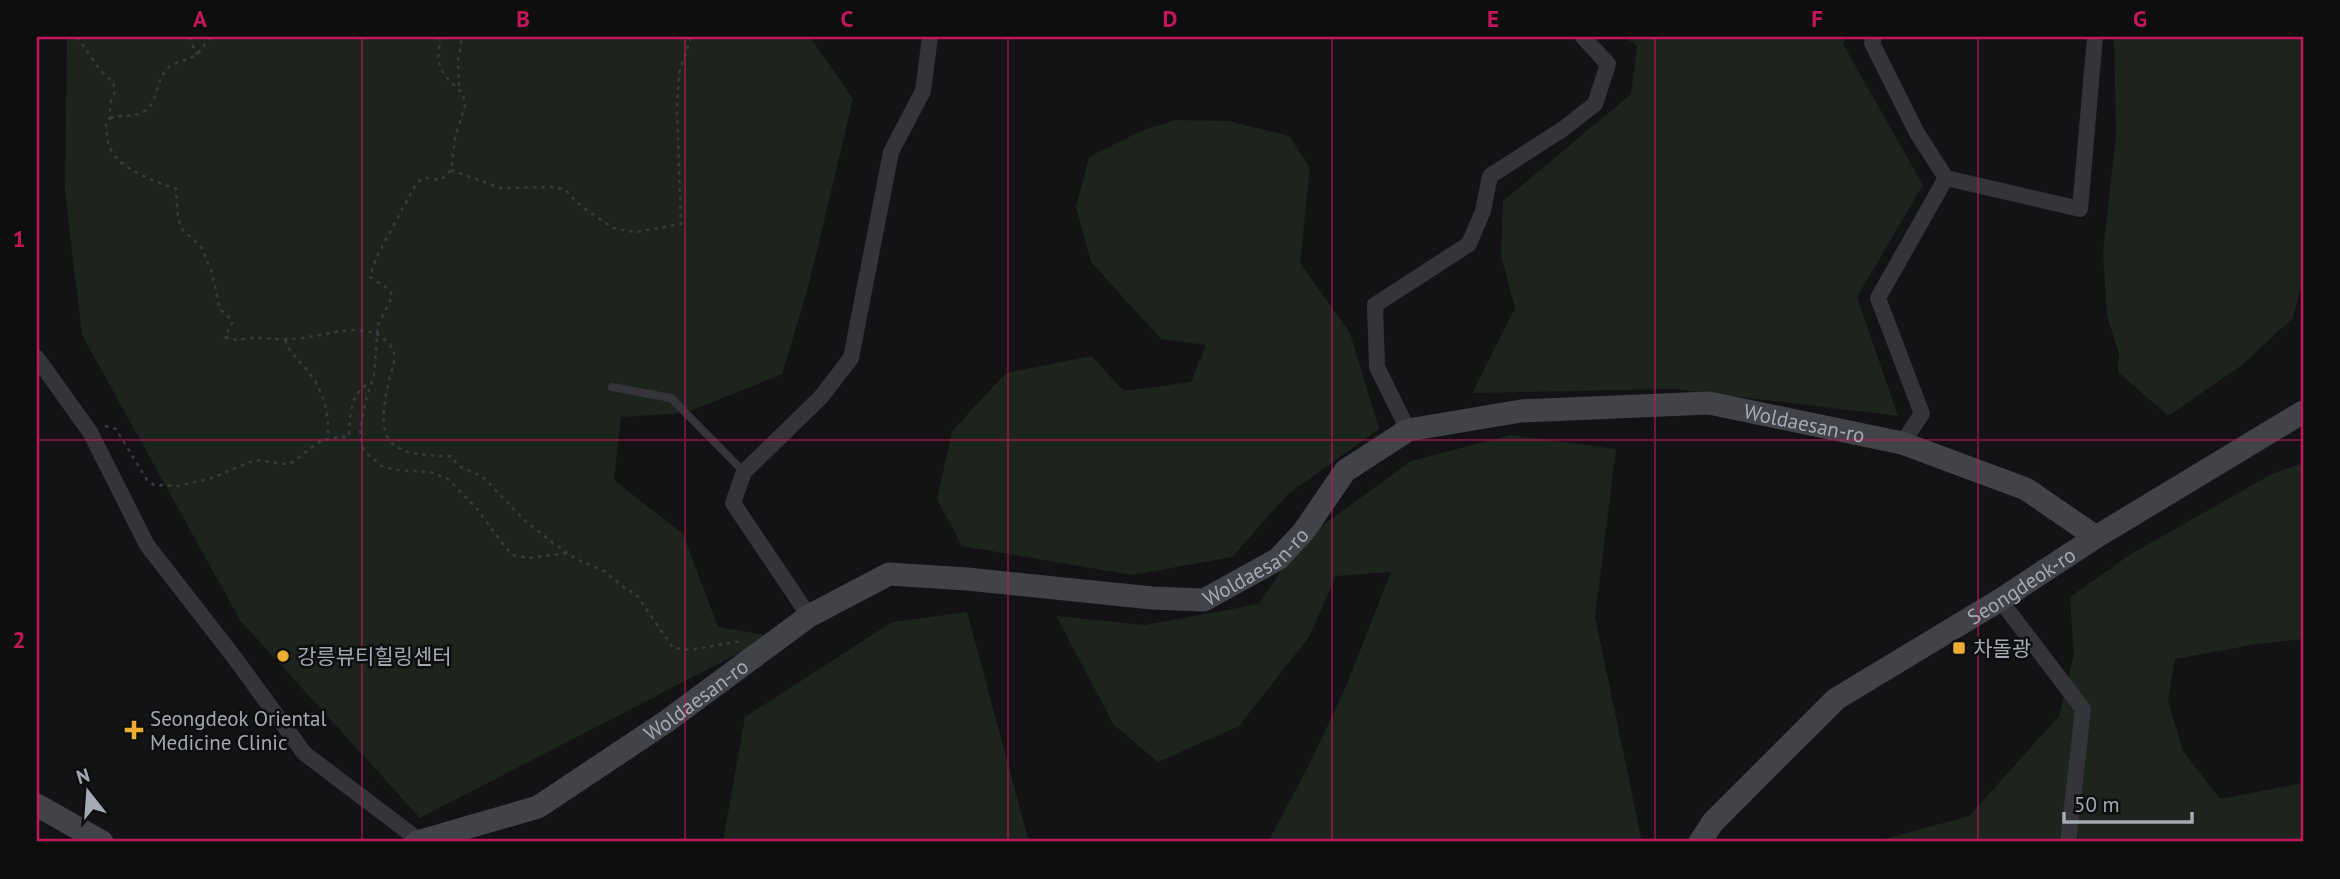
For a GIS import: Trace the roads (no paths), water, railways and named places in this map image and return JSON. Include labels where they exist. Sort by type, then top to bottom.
[{"type":"street","points":[[809,615],[733,503],[744,471],[821,397],[850,358],[891,152],[923,91],[930,37]]},
{"type":"street","points":[[1408,430],[1377,368],[1374,305],[1469,244],[1483,211],[1490,176],[1563,129],[1595,104],[1608,64],[1583,37]]},
{"type":"street","points":[[1874,37],[1872,43],[1917,133],[1946,178],[2080,209],[2095,37]]},
{"type":"street","points":[[1902,443],[1922,414],[1878,298],[1946,178]]},
{"type":"street","points":[[37,358],[90,432],[147,545],[304,753],[418,842]]},
{"type":"street","name":"Woldaesan-ro","points":[[418,842],[538,807],[667,721],[809,615],[890,575],[967,579],[1152,598],[1205,600],[1278,559],[1304,531],[1345,471],[1408,430],[1521,411],[1709,403],[1902,443],[2026,489],[2096,537]]},
{"type":"street","name":"Seongdeok-ro","points":[[1700,842],[1713,822],[1836,699],[2303,412]]},
{"type":"street","points":[[2000,600],[2084,709],[2067,842]]},
{"type":"street","points":[[37,804],[102,842]]},
{"type":"lane","points":[[612,387],[671,398],[744,471]]},
{"type":"place","name":"차돌광","points":[[1959,648]]},
{"type":"place","name":"강릉뷰티힐링센터","points":[[283,656]]},
{"type":"place","name":"Seongdeok Oriental Medicine Clinic","points":[[134,730]]}]
